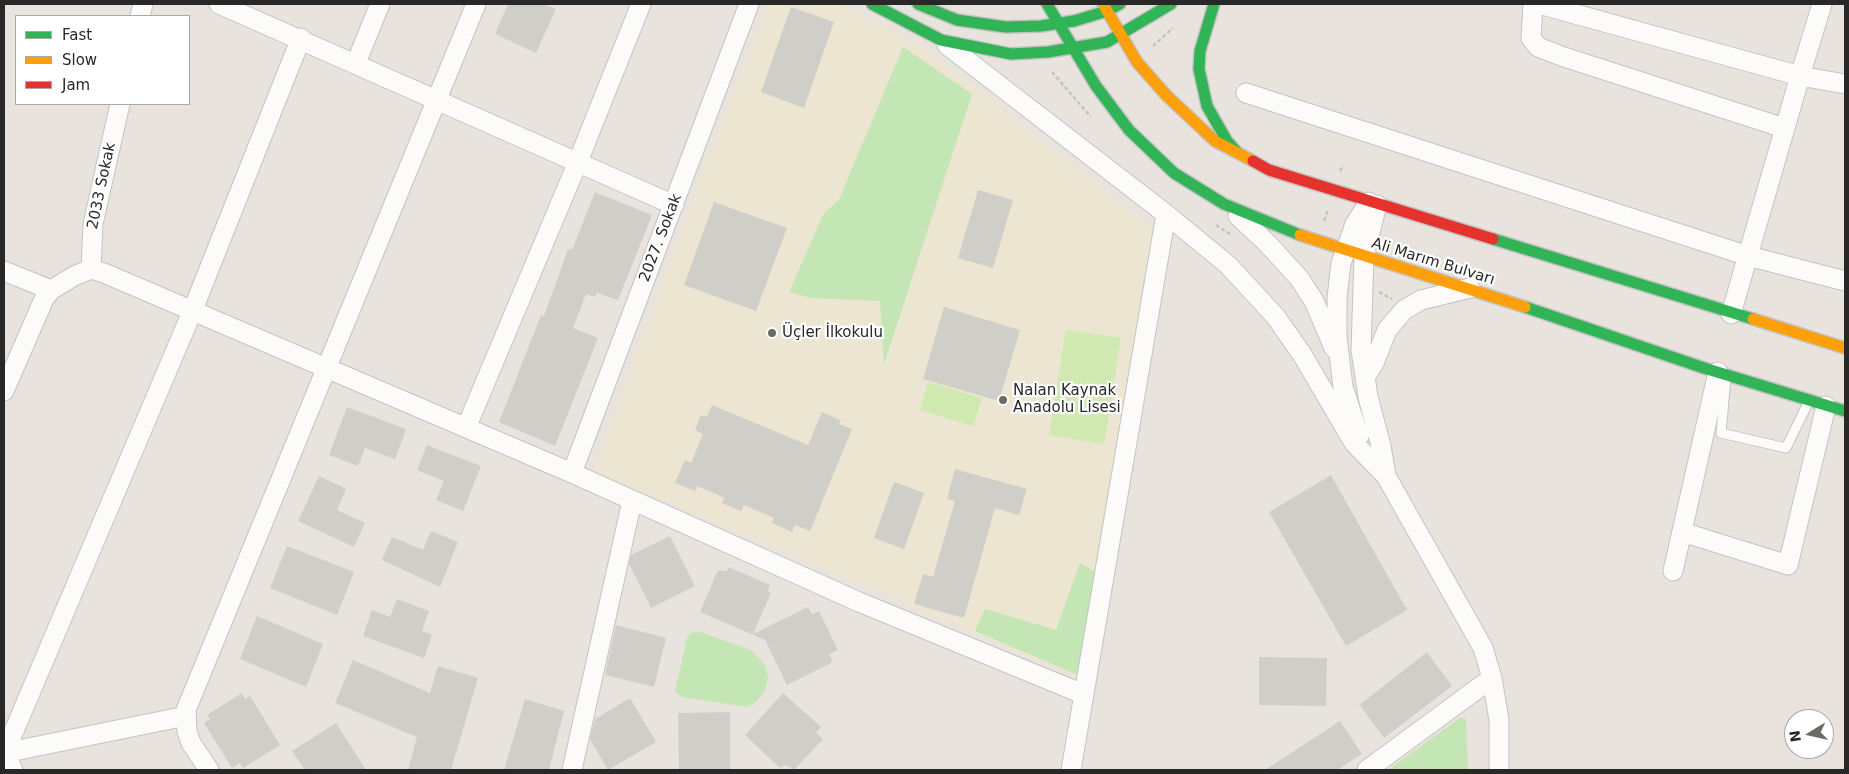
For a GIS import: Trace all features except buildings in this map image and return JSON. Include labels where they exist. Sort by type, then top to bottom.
[{"type":"main road","points":[[872,4],[941,40],[1011,54],[1048,52],[1091,46],[1121,35],[1171,4]]},
{"type":"main road","points":[[918,4],[936,13],[975,25],[1006,27],[1058,24],[1105,7],[1120,4]]},
{"type":"main road","name":"Ali Marım Bulvarı","points":[[1046,4],[1106,100],[1140,141],[1197,190],[1224,204],[1282,230],[1470,288],[1722,374],[1845,412]]},
{"type":"main road","points":[[1214,4],[1200,51],[1199,69],[1202,88],[1217,126],[1227,141],[1242,157]]},
{"type":"main road","points":[[1105,7],[1141,67],[1166,96],[1215,141],[1269,170],[1373,204],[1845,348]]},
{"type":"street","points":[[219,4],[250,10],[301,38],[577,164],[674,205]]},
{"type":"street","points":[[356,63],[380,4]]},
{"type":"street","points":[[209,770],[191,742],[187,731],[186,710],[206,656],[476,4]]},
{"type":"street","points":[[466,428],[577,164],[641,4]]},
{"type":"street","name":"2027. Sokak","points":[[572,472],[749,4]]},
{"type":"street","points":[[1533,4],[1531,38],[1538,46],[1561,56],[1784,128]]},
{"type":"street","points":[[1539,4],[1800,76],[1845,84]]},
{"type":"street","points":[[1731,314],[1784,128],[1822,4]]},
{"type":"street","points":[[13,770],[4,752],[192,312],[301,38]]},
{"type":"street","points":[[941,40],[1166,214],[1228,265],[1276,317],[1303,356],[1354,443],[1386,476],[1483,648],[1492,678],[1498,720],[1499,770]]},
{"type":"street","points":[[1246,93],[1748,256],[1845,281]]},
{"type":"street","name":"2033 Sokak","points":[[90,269],[93,224],[120,105]]},
{"type":"street","points":[[1224,204],[1267,243],[1299,278],[1314,301],[1341,366]]},
{"type":"street","points":[[1372,461],[1352,418],[1337,337],[1337,298],[1341,263],[1355,224],[1373,204]]},
{"type":"street","points":[[1373,204],[1364,256],[1360,328],[1365,377],[1386,476]]},
{"type":"street","points":[[1072,770],[1083,694],[1166,214]]},
{"type":"street","points":[[6,380],[44,299],[51,290],[90,269],[104,273],[325,369],[572,472],[632,502],[859,602],[1083,694]]},
{"type":"street","points":[[4,271],[51,290]]},
{"type":"street","points":[[1365,377],[1374,364],[1387,330],[1404,310],[1421,300],[1470,288]]},
{"type":"street","points":[[1673,571],[1722,374]]},
{"type":"street","points":[[1682,532],[1788,565],[1818,403]]},
{"type":"street","points":[[572,770],[632,502]]},
{"type":"street","points":[[1367,770],[1492,678]]},
{"type":"street","points":[[4,752],[186,716]]},
{"type":"lane","points":[[1722,374],[1721,433],[1786,448],[1818,403]]},
{"type":"path","points":[[1318,241],[1343,165]]},
{"type":"shaded area","points":[[769,4],[841,4],[925,48],[1155,232],[1081,679],[824,568],[594,472],[713,144]]},
{"type":"green space","points":[[903,47],[972,94],[884,364],[880,301],[811,298],[789,292],[824,213],[839,200]]},
{"type":"green space","points":[[1066,330],[1121,338],[1104,444],[1049,435]]},
{"type":"green space","points":[[928,382],[982,398],[973,426],[920,410]]},
{"type":"green space","points":[[1080,563],[1096,573],[1078,675],[975,631],[985,609],[1056,630]]},
{"type":"green space","points":[[700,632],[751,650],[765,665],[768,677],[765,690],[756,702],[747,707],[682,697],[675,691],[687,638],[691,633]]},
{"type":"green space","points":[[1461,717],[1466,719],[1468,770],[1388,770]]},
{"type":"traffic: fast","points":[[872,4],[941,40],[1011,54],[1048,52],[1107,42],[1171,4]]},
{"type":"traffic: fast","points":[[918,4],[957,20],[1006,27],[1041,26],[1074,21],[1107,11],[1120,4]]},
{"type":"traffic: fast","points":[[1047,4],[1096,86],[1129,130],[1174,173],[1224,204],[1300,235]]},
{"type":"traffic: fast","points":[[1214,4],[1200,51],[1199,69],[1207,106],[1227,141],[1236,151]]},
{"type":"traffic: fast","points":[[1493,239],[1753,319]]},
{"type":"traffic: fast","points":[[1525,307],[1704,368],[1845,411]]},
{"type":"traffic: slow","points":[[1103,4],[1137,62],[1166,95],[1215,141],[1253,161]]},
{"type":"traffic: slow","points":[[1300,235],[1525,307]]},
{"type":"traffic: slow","points":[[1753,319],[1845,348]]},
{"type":"traffic: jam","points":[[1253,161],[1269,170],[1493,239]]},
{"type":"place","name":"Üçler İlkokulu","points":[[772,333]]},
{"type":"place","name":"Nalan Kaynak Anadolu Lisesi","points":[[1003,400]]}]
